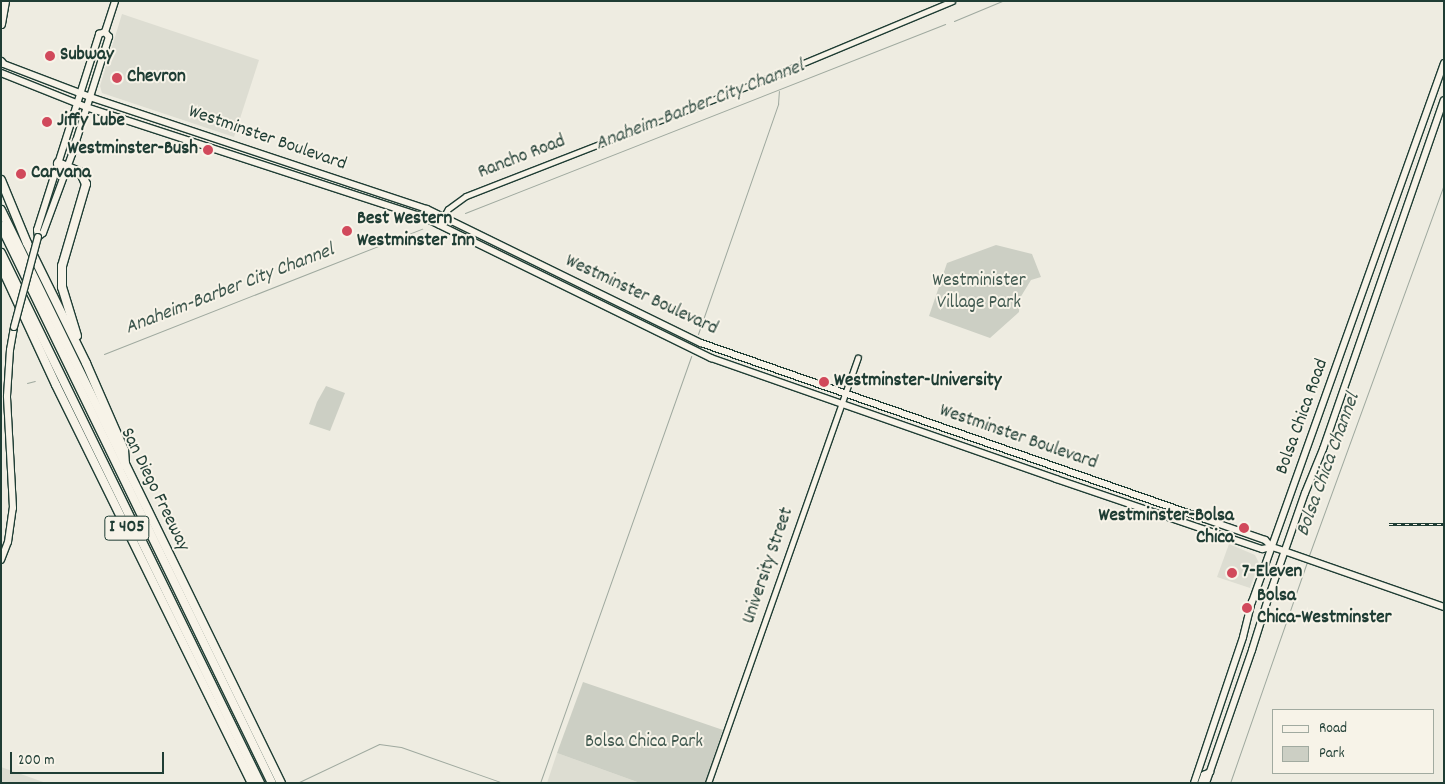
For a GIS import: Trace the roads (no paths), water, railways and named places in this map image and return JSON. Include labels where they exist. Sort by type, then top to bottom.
[{"type":"highway","points":[[1,24],[5,1]]},
{"type":"highway","points":[[58,163],[80,173],[86,184],[64,254],[61,279],[66,303],[86,364]]},
{"type":"highway","points":[[1,180],[27,243],[86,364],[124,450],[126,469]]},
{"type":"highway","name":"San Diego Freeway","points":[[1,210],[281,783]]},
{"type":"highway","points":[[1,226],[272,783]]},
{"type":"highway","points":[[1,253],[260,783]]},
{"type":"highway","name":"I 405","points":[[1,266],[56,385],[252,783]]},
{"type":"main road","points":[[1,560],[8,542],[13,508],[7,396],[10,350],[14,328],[38,237],[37,230],[99,34],[104,32],[115,1]]},
{"type":"main road","points":[[38,237],[43,233],[67,167],[109,37],[104,32]]},
{"type":"main road","name":"Westminster Boulevard","points":[[1,62],[80,93],[392,197],[443,217],[690,338],[845,394],[1205,518],[1265,540],[1272,547],[1284,552],[1444,607]]},
{"type":"main road","name":"Bolsa Chica Road","points":[[1194,783],[1272,547],[1444,63]]},
{"type":"main road","name":"Westminster Boulevard","points":[[1,73],[86,107],[374,200],[439,225],[689,349],[842,404],[1260,548],[1272,547]]},
{"type":"main road","name":"Bolsa Chica Road","points":[[1206,783],[1284,552],[1323,450],[1444,100]]},
{"type":"main road","points":[[1416,177],[1408,162],[1418,161],[1423,146],[1428,145]]},
{"type":"main road","points":[[1201,783],[1204,775],[1210,772]]},
{"type":"street","name":"Rancho Road","points":[[439,225],[448,209],[466,196],[748,86],[952,1]]},
{"type":"street","name":"University Street","points":[[708,783],[858,358]]},
{"type":"waterway","name":"Anaheim-Barber City Channel","points":[[954,21],[1002,1]]},
{"type":"waterway","name":"Anaheim-Barber City Channel","points":[[465,213],[945,24]]},
{"type":"waterway","points":[[698,334],[778,104],[779,91]]},
{"type":"waterway","name":"Bolsa Chica Channel","points":[[1308,558],[1444,185]]},
{"type":"waterway","name":"Anaheim-Barber City Channel","points":[[104,354],[422,229]]},
{"type":"waterway","points":[[540,783],[691,356]]},
{"type":"waterway","points":[[27,383],[35,381]]},
{"type":"waterway","name":"Bolsa Chica Channel","points":[[1230,783],[1307,562]]},
{"type":"waterway","points":[[297,783],[379,744],[401,747],[503,783]]},
{"type":"railway","points":[[1389,524],[1444,524]]},
{"type":"place","name":"Subway","points":[[50,56]]},
{"type":"place","name":"Chevron","points":[[117,78]]},
{"type":"place","name":"Jiffy Lube","points":[[47,122]]},
{"type":"place","name":"Westminster-Bush","points":[[208,150]]},
{"type":"place","name":"Carvana","points":[[21,174]]},
{"type":"place","name":"Best Western Westminster Inn","points":[[347,231]]},
{"type":"place","name":"Westminster-University","points":[[824,382]]},
{"type":"place","name":"Westminster-Bolsa Chica","points":[[1244,528]]},
{"type":"place","name":"7-Eleven","points":[[1232,573]]},
{"type":"place","name":"Bolsa Chica-Westminster","points":[[1247,608]]},
{"type":"park label","name":"Westminister Village Park","points":[[979,293]]},
{"type":"park label","name":"Bolsa Chica Park","points":[[644,743]]}]
